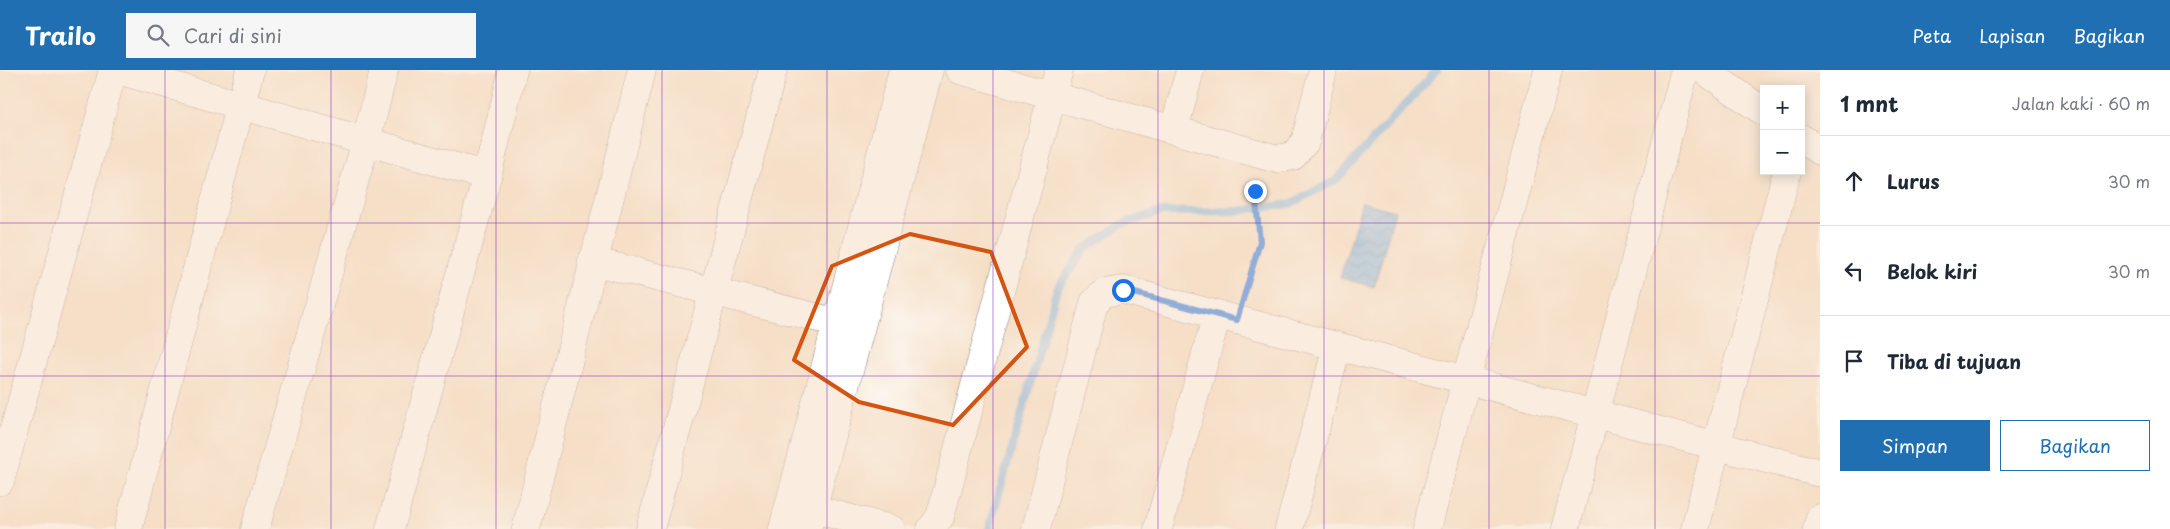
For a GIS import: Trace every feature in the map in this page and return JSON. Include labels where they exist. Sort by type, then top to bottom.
[{"type":"street","points":[[0,481],[113,70]]},
{"type":"street","points":[[118,70],[486,176]]},
{"type":"street","points":[[128,529],[250,70]]},
{"type":"street","points":[[255,529],[366,141],[384,70]]},
{"type":"street","points":[[390,529],[513,70]]},
{"type":"street","points":[[526,529],[592,261],[642,70]]},
{"type":"street","points":[[650,529],[773,70]]},
{"type":"street","points":[[891,529],[810,519],[903,70]]},
{"type":"street","points":[[783,529],[929,70]]},
{"type":"street","points":[[960,70],[1277,159],[1293,156],[1305,142],[1323,70]]},
{"type":"street","points":[[932,529],[940,517],[1059,70]]},
{"type":"street","points":[[1174,130],[1190,70]]},
{"type":"street","points":[[1427,529],[1548,70]]},
{"type":"street","points":[[1565,529],[1685,70]]},
{"type":"street","points":[[1704,70],[1760,109]]},
{"type":"street","points":[[1805,141],[1820,151]]},
{"type":"street","points":[[1695,529],[1787,175]]},
{"type":"street","points":[[592,261],[849,326]]},
{"type":"street","points":[[1036,529],[1094,303],[1104,293],[1123,290],[1820,473]]},
{"type":"street","points":[[1158,529],[1227,317]]},
{"type":"street","points":[[1290,529],[1337,346]]},
{"type":"street","points":[[1817,529],[1820,518]]},
{"type":"path","points":[[1227,317],[1260,242],[1255,191]]},
{"type":"highlighted area","points":[[910,234],[991,252],[1027,347],[953,425],[859,402],[794,360],[832,266]]},
{"type":"water","points":[[1362,202],[1395,211],[1374,287],[1340,278]]},
{"type":"waterway","points":[[989,529],[1057,289],[1084,249],[1122,224],[1161,212],[1237,211],[1290,204],[1336,180],[1437,70]]},
{"type":"route","points":[[1123,290],[1237,320],[1260,242],[1255,191]]}]
